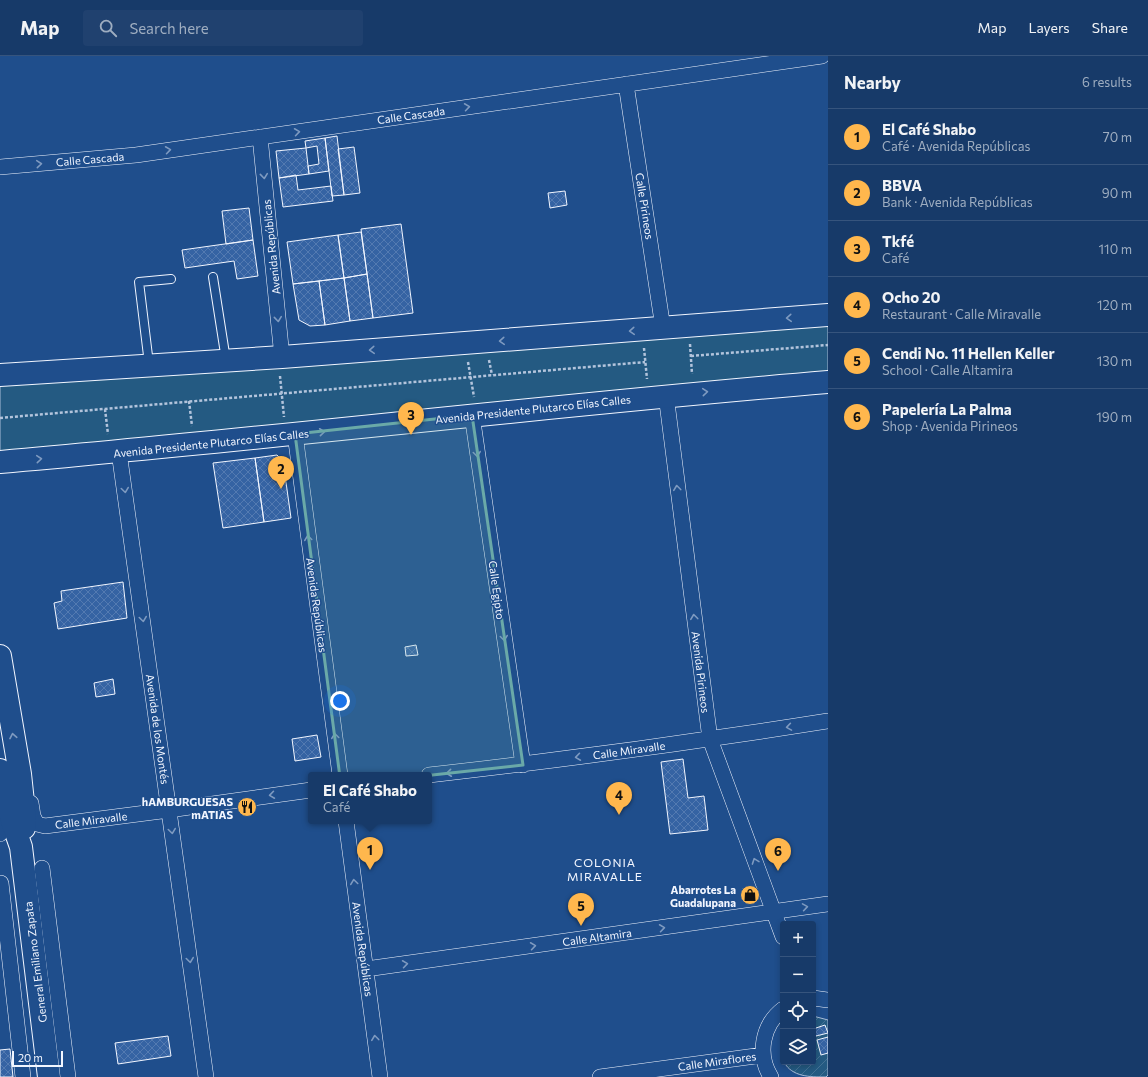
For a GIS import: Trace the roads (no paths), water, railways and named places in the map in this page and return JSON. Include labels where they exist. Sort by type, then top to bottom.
[{"type":"main road","points":[[0,375],[149,367],[828,315]]},
{"type":"main road","name":"Avenida Presidente Plutarco Elías Calles","points":[[0,462],[291,435],[474,415],[654,387],[828,382]]},
{"type":"main road","name":"General Emiliano Zapata","points":[[0,656],[10,772],[25,821],[21,847],[49,1077]]},
{"type":"street","name":"Calle Cascada","points":[[0,167],[136,155],[822,56]]},
{"type":"street","name":"Calle Pirineos","points":[[626,84],[663,328]]},
{"type":"street","name":"Avenida Repúblicas","points":[[260,137],[280,357]]},
{"type":"street","name":"Avenida Pirineos","points":[[654,387],[710,739],[780,929]]},
{"type":"street","name":"Calle Egipto","points":[[474,415],[523,765]]},
{"type":"street","name":"Avenida Repúblicas","points":[[291,435],[340,772]]},
{"type":"street","name":"Avenida de los Montés","points":[[115,452],[169,810],[206,1077]]},
{"type":"street","name":"Calle Miravalle","points":[[432,775],[523,765],[828,721]]},
{"type":"street","name":"Calle Miravalle","points":[[10,772],[31,798],[33,816],[37,824],[45,826],[308,790]]},
{"type":"street","points":[[0,809],[2,829],[0,834]]},
{"type":"street","name":"Avenida Repúblicas","points":[[346,824],[380,1077]]},
{"type":"street","points":[[42,868],[68,1077]]},
{"type":"street","points":[[0,883],[23,1077]]},
{"type":"street","name":"Calle Altamira","points":[[366,969],[828,904]]},
{"type":"street","points":[[816,998],[828,1000]]},
{"type":"street","points":[[771,1077],[767,1071],[763,1055],[764,1040],[769,1025],[780,1012]]},
{"type":"street","name":"Calle Miraflores","points":[[600,1077],[763,1055]]},
{"type":"lane","points":[[213,277],[226,361]]},
{"type":"lane","points":[[149,367],[139,282],[171,279]]},
{"type":"place","name":"Tkfé","points":[[411,435]]},
{"type":"place","name":"BBVA","points":[[281,489]]},
{"type":"place","name":"hAMBURGUESAS mATIAS","points":[[247,807]]},
{"type":"place","name":"Ocho 20","points":[[619,815]]},
{"type":"place","name":"El Café Shabo","points":[[370,870]]},
{"type":"place","name":"Papelería La Palma","points":[[778,871]]},
{"type":"place","name":"Abarrotes La Guadalupana","points":[[750,895]]},
{"type":"place","name":"Cendi No. 11 Hellen Keller","points":[[581,926]]},
{"type":"district","name":"COLONIA MIRAVALLE","points":[[605,869]]}]
